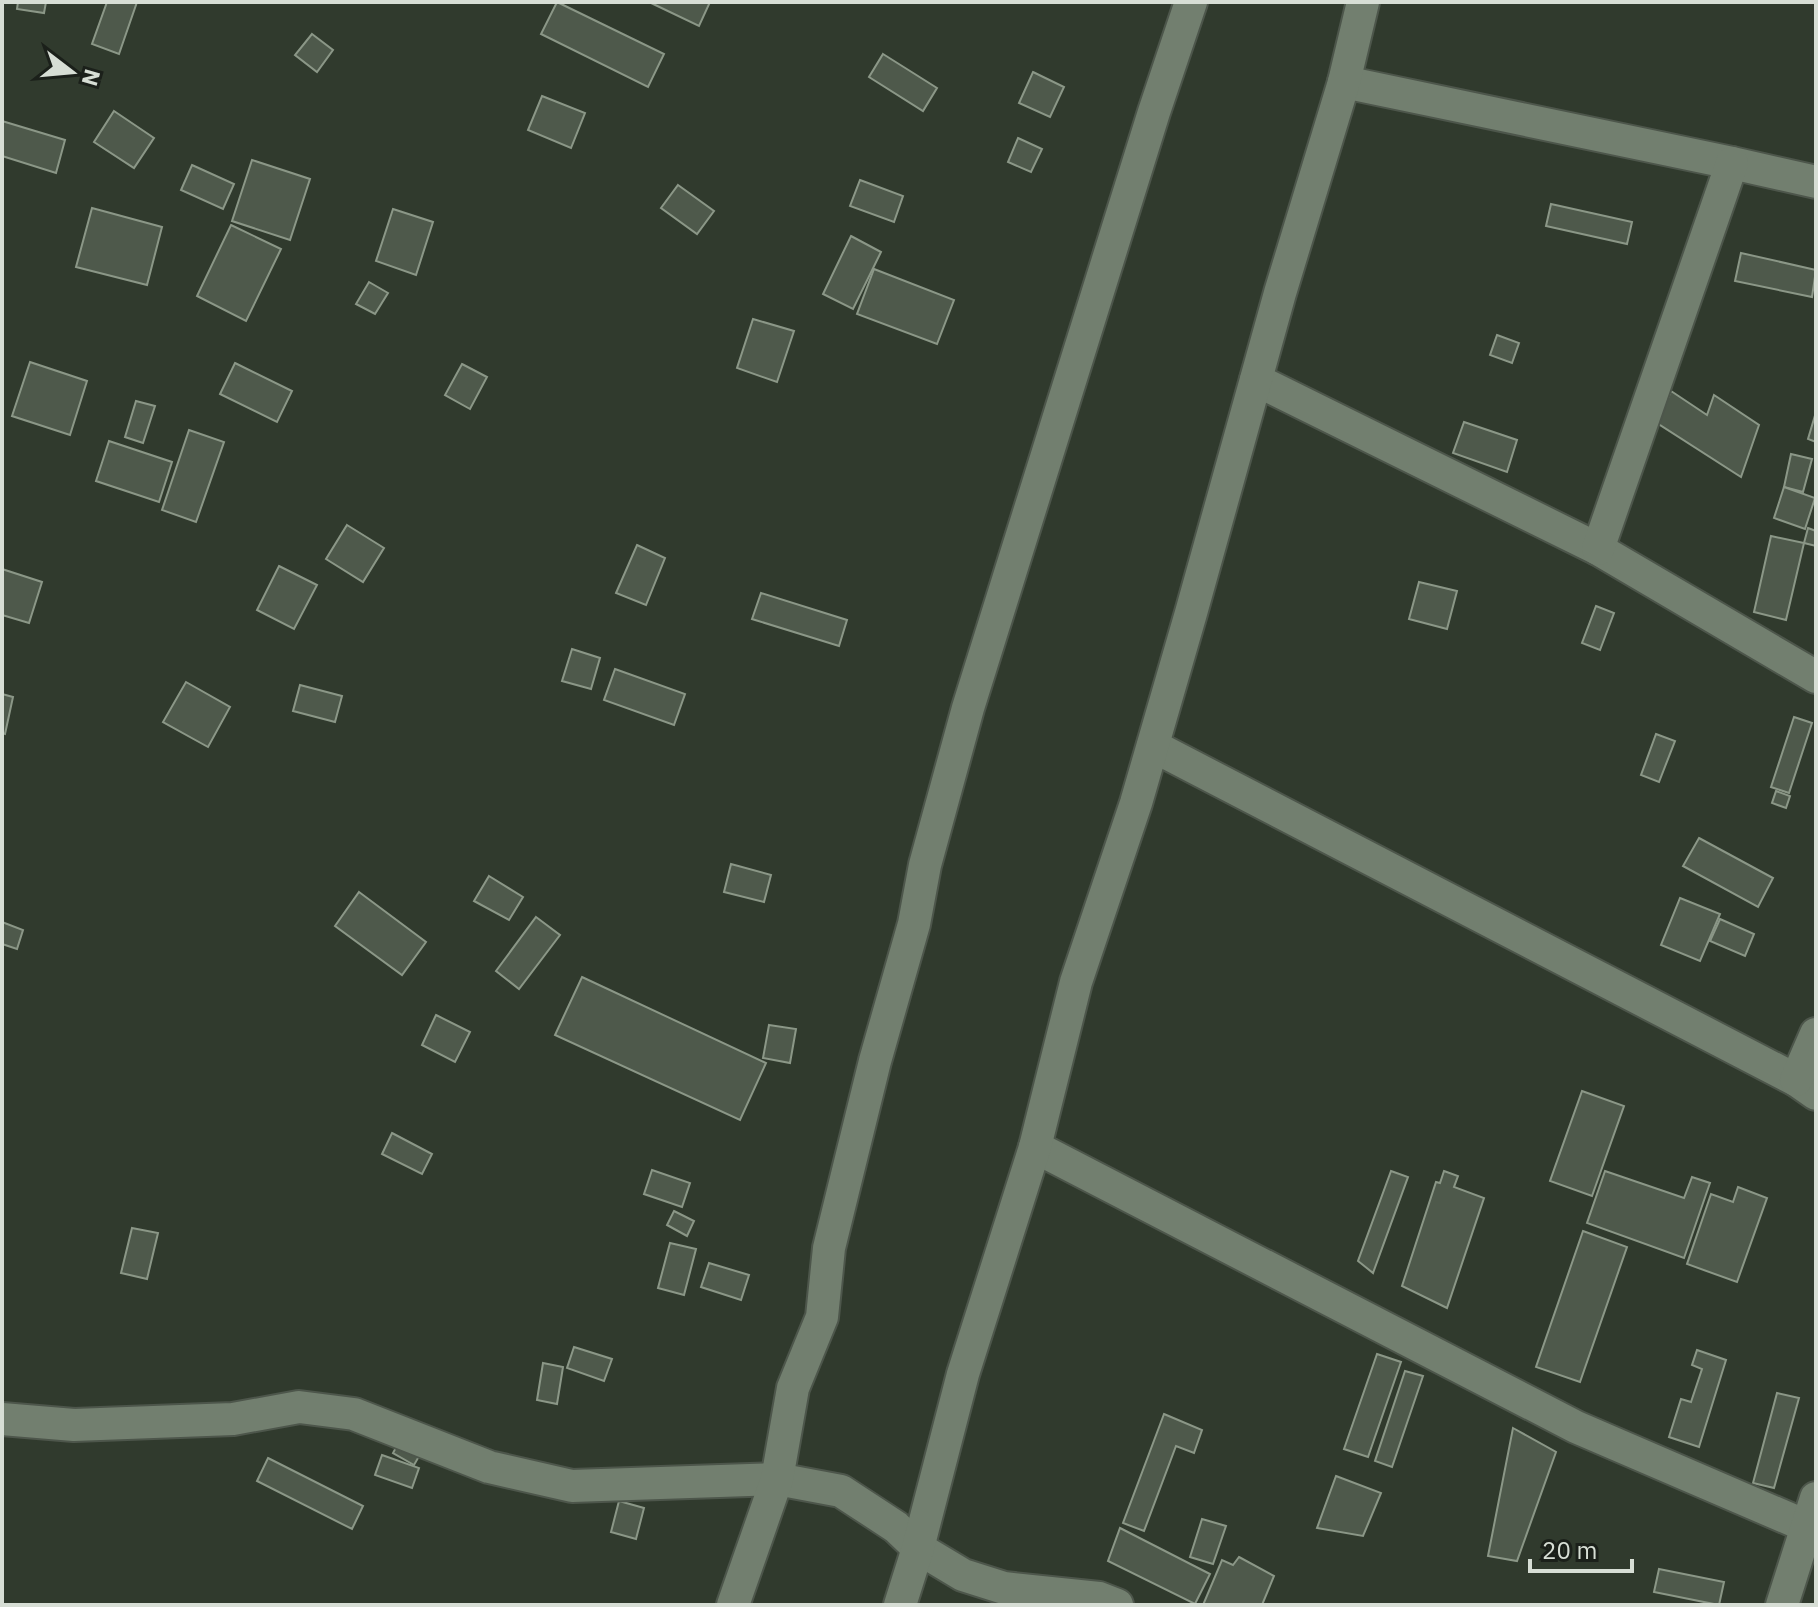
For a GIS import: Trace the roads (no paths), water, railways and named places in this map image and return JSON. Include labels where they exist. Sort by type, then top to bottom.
[{"type":"street","points":[[733,1605],[777,1479],[793,1388],[822,1317],[829,1248],[875,1061],[914,924],[925,865],[968,708],[1191,2]]},
{"type":"street","points":[[900,1605],[963,1374],[1035,1147],[1076,982],[1153,746],[1344,82],[1363,2]]},
{"type":"street","points":[[1344,82],[1816,182]]},
{"type":"street","points":[[1598,549],[1732,163]]},
{"type":"street","points":[[1256,380],[1598,549],[1816,677]]},
{"type":"street","points":[[1153,746],[1806,1087],[1816,1034]]},
{"type":"street","points":[[1035,1147],[1576,1427],[1811,1512],[1782,1605]]},
{"type":"street","points":[[2,1419],[74,1425],[233,1419],[299,1407],[354,1414],[489,1467],[572,1486],[777,1479],[841,1491],[896,1527],[918,1548],[1006,1596],[1099,1598],[1117,1605]]}]
